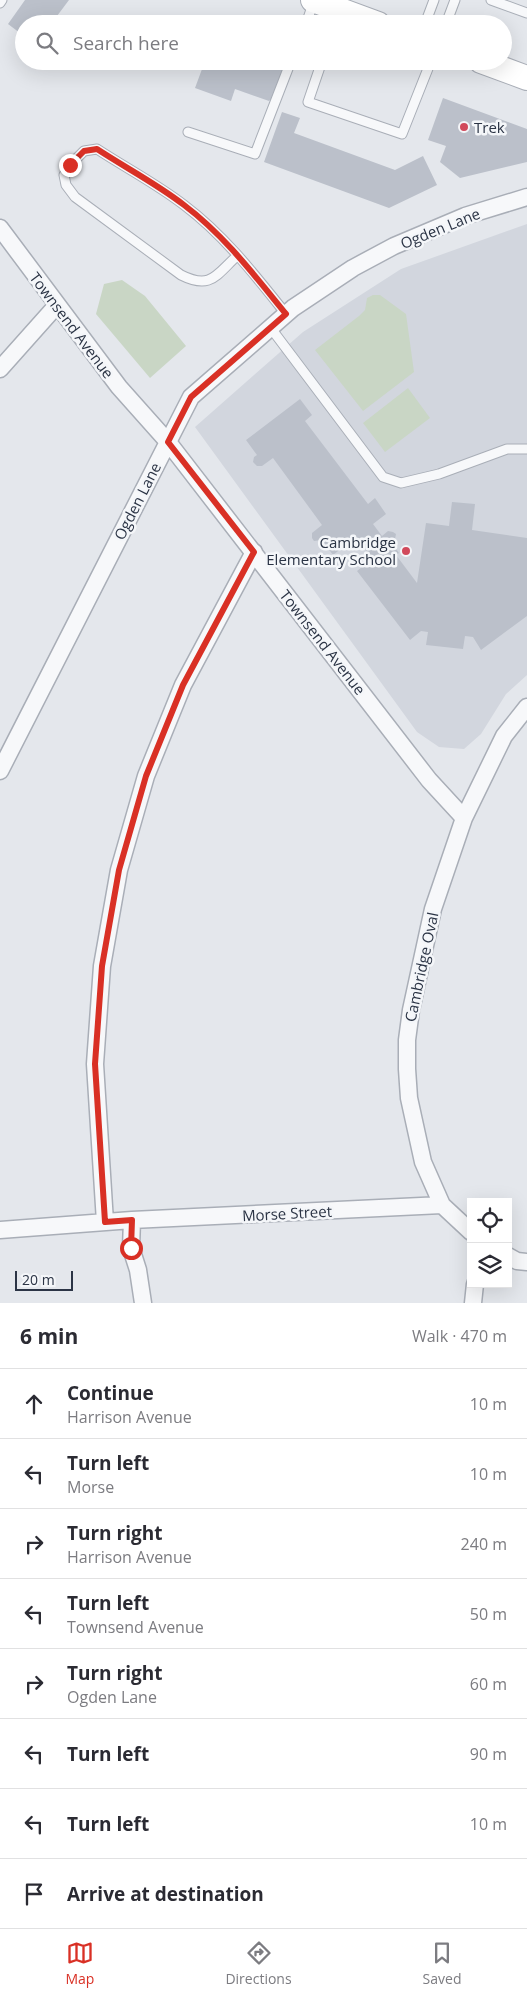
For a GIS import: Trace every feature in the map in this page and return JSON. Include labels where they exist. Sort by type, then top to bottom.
[{"type":"main road","points":[[314,0],[350,15]]},
{"type":"main road","points":[[505,70],[527,78]]},
{"type":"street","name":"Ogden Lane","points":[[1,767],[191,397],[286,314],[353,268],[394,246],[465,216],[527,197]]},
{"type":"street","name":"Townsend Avenue","points":[[0,228],[119,387],[168,442],[429,780],[464,818]]},
{"type":"street","points":[[0,370],[57,305]]},
{"type":"street","points":[[0,1230],[105,1222],[95,1064],[102,966],[119,870],[146,776],[183,685],[254,552]]},
{"type":"street","name":"Cambridge Oval","points":[[467,1228],[442,1206],[423,1162],[414,1128],[409,1098],[407,1040],[411,1010],[432,910],[464,818],[504,736],[527,707]]},
{"type":"street","name":"Morse Street","points":[[105,1222],[442,1206]]},
{"type":"street","points":[[132,1220],[131,1248],[138,1270],[143,1303]]},
{"type":"street","points":[[512,1258],[527,1262]]},
{"type":"street","points":[[473,1303],[475,1288]]},
{"type":"lane","points":[[309,15],[314,0]]},
{"type":"lane","points":[[428,15],[434,0]]},
{"type":"lane","points":[[449,15],[455,0]]},
{"type":"lane","points":[[491,0],[527,12]]},
{"type":"lane","points":[[188,132],[255,154],[288,70]]},
{"type":"lane","points":[[319,70],[308,102],[402,134],[428,70]]},
{"type":"lane","points":[[237,256],[213,278],[204,282],[194,281],[181,275],[75,197],[66,185],[64,174],[84,151],[97,149],[184,204],[212,228],[237,256],[286,314]]},
{"type":"lane","points":[[270,327],[383,477],[401,483],[439,474],[507,450],[527,449]]},
{"type":"shaded area","name":"Cambridge Elementary School","points":[[527,224],[527,675],[506,694],[481,734],[464,749],[439,747],[417,732],[195,427],[303,332],[401,269]]},
{"type":"green space","points":[[122,280],[145,296],[186,346],[150,378],[96,314],[104,284]]},
{"type":"green space","points":[[373,295],[380,295],[406,314],[414,372],[363,411],[315,350],[359,316],[365,310],[367,298]]},
{"type":"green space","points":[[408,388],[430,418],[385,452],[363,423]]},
{"type":"building","points":[[25,0],[69,0],[58,15],[15,15],[15,29],[8,24]]},
{"type":"building","points":[[202,70],[283,70],[272,98],[269,101],[235,89],[231,101],[195,88]]},
{"type":"building","points":[[443,98],[527,129],[527,162],[460,178],[440,162],[446,146],[428,140]]},
{"type":"building","points":[[282,112],[300,118],[294,133],[395,170],[423,156],[437,185],[389,208],[264,162]]},
{"type":"building","points":[[300,399],[312,415],[305,421],[368,504],[375,498],[386,514],[373,524],[382,536],[388,531],[396,534],[395,539],[391,542],[399,553],[396,555],[417,583],[426,523],[449,526],[452,502],[475,504],[472,530],[527,538],[527,616],[481,650],[473,637],[465,636],[463,649],[426,645],[428,632],[421,631],[410,640],[357,571],[372,559],[356,537],[333,555],[322,540],[314,541],[312,538],[312,533],[322,525],[273,458],[262,466],[257,466],[253,462],[254,457],[257,455],[246,440]]},
{"type":"place","name":"Trek","points":[[464,127]]},
{"type":"place","name":"Cambridge Elementary School","points":[[406,551]]},
{"type":"route","points":[[70,165],[84,151],[97,149],[184,204],[212,228],[254,274],[286,314],[191,397],[168,442],[254,552],[183,685],[146,776],[119,870],[102,966],[95,1064],[105,1222],[132,1220],[131,1248]]}]
